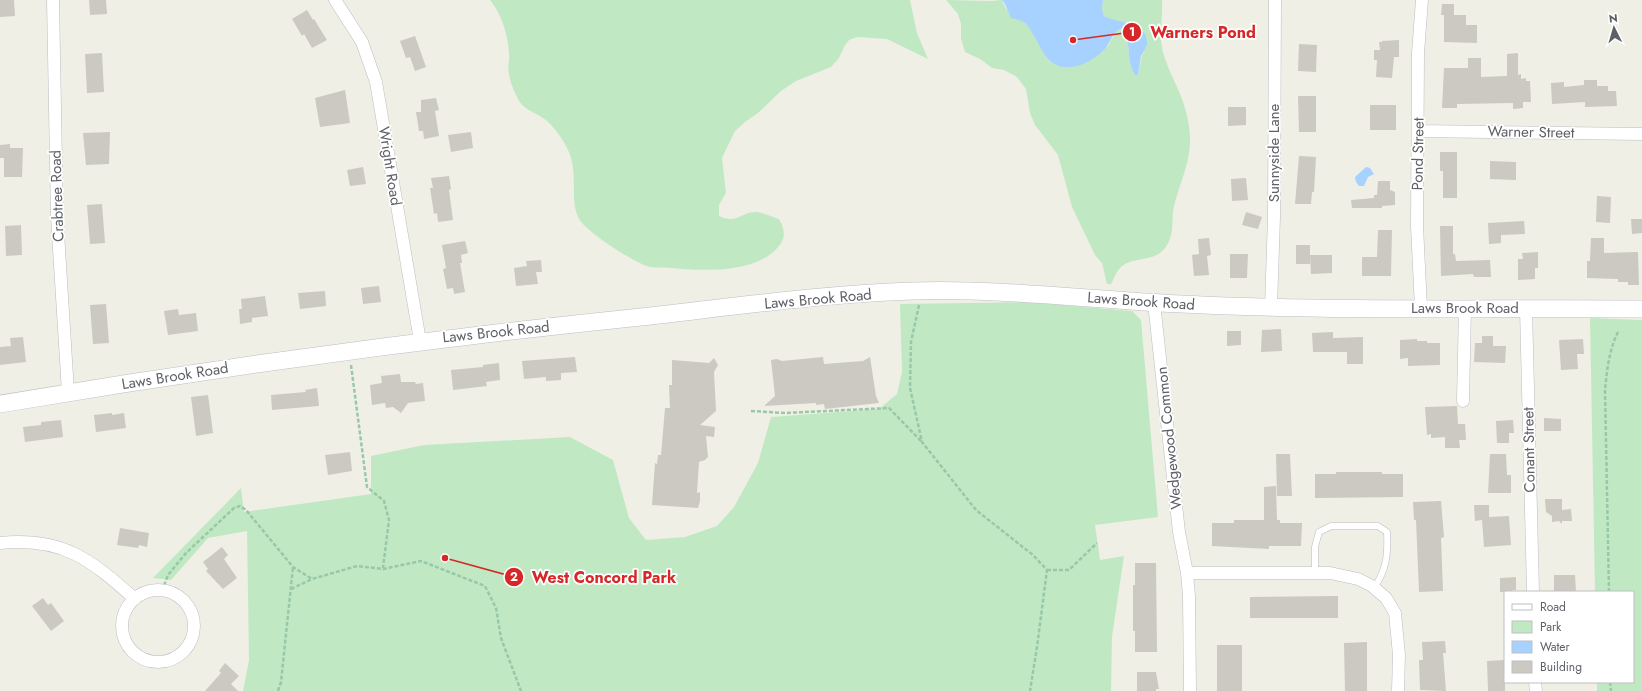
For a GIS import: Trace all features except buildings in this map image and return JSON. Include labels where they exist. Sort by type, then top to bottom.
[{"type":"street","name":"Crabtree Road","points":[[53,0],[57,217],[68,392]]},
{"type":"street","name":"Wright Road","points":[[336,0],[362,42],[376,82],[420,341]]},
{"type":"street","name":"Sunnyside Lane","points":[[1271,306],[1274,217],[1275,0]]},
{"type":"street","name":"Pond Street","points":[[1421,308],[1417,226],[1419,131],[1418,53],[1422,0]]},
{"type":"street","name":"Warner Street","points":[[1419,131],[1636,133]]},
{"type":"street","name":"Laws Brook Road","points":[[0,404],[261,362],[420,341],[826,298],[923,291],[1034,294],[1154,303],[1271,306],[1642,309]]},
{"type":"street","name":"Wedgewood Common","points":[[1154,303],[1179,532],[1187,573],[1189,596],[1190,691]]},
{"type":"street","points":[[1463,401],[1465,308]]},
{"type":"street","name":"Conant Street","points":[[1526,308],[1533,591]]},
{"type":"street","points":[[0,543],[30,542],[60,547],[90,562],[135,599]]},
{"type":"street","points":[[1187,573],[1314,572],[1345,575],[1358,579],[1374,588],[1386,598],[1395,613],[1399,655],[1398,691]]},
{"type":"street","points":[[162,591],[182,600],[187,606],[193,620],[193,634],[190,641],[181,653],[168,660],[153,662],[139,657],[128,646],[123,632],[123,617],[126,610],[135,599],[148,592],[162,591]]},
{"type":"lane","points":[[1314,572],[1315,547],[1319,532],[1331,526],[1378,526],[1387,532],[1388,557],[1382,576],[1374,588]]},
{"type":"path","points":[[922,442],[910,388],[911,342],[923,291]]},
{"type":"path","points":[[1609,591],[1605,390],[1607,368],[1618,332]]},
{"type":"path","points":[[349,351],[367,487],[384,501],[389,520],[383,569]]},
{"type":"path","points":[[751,411],[786,413],[889,408],[922,442],[976,510],[1033,555],[1047,570],[1069,570],[1097,543]]},
{"type":"path","points":[[162,591],[168,575],[186,553],[234,508],[240,506],[246,510],[293,567],[312,579]]},
{"type":"path","points":[[291,590],[312,579],[357,566],[383,569],[421,561],[485,586],[496,608],[501,638],[521,691]]},
{"type":"path","points":[[278,691],[281,682],[293,567]]},
{"type":"path","points":[[1030,691],[1047,570]]},
{"type":"green space","points":[[490,0],[910,0],[917,33],[928,59],[887,39],[857,37],[849,40],[839,58],[831,67],[796,81],[781,91],[758,113],[735,131],[722,158],[726,193],[719,205],[719,216],[731,219],[747,213],[757,212],[779,219],[783,226],[784,236],[779,246],[769,255],[757,262],[728,269],[698,270],[650,267],[624,254],[604,241],[582,223],[575,208],[573,169],[568,150],[550,124],[543,118],[530,111],[520,102],[517,97],[508,72],[509,56],[506,32],[498,12]]},
{"type":"green space","points":[[946,0],[1001,0],[1009,12],[1023,21],[1030,29],[1042,50],[1051,61],[1059,66],[1108,46],[1117,30],[1122,28],[1127,35],[1129,53],[1138,75],[1142,55],[1147,46],[1133,24],[1114,21],[1104,16],[1102,8],[1103,0],[1162,0],[1161,39],[1163,52],[1184,106],[1188,119],[1190,138],[1188,160],[1173,211],[1171,235],[1167,245],[1162,251],[1157,255],[1132,261],[1126,264],[1120,268],[1111,284],[1107,284],[1102,263],[1095,255],[1072,207],[1058,155],[1035,125],[1030,113],[1026,89],[1017,77],[1004,70],[992,68],[980,59],[965,52],[961,39],[961,24],[958,14]]},
{"type":"green space","points":[[1027,302],[1132,311],[1141,320],[1158,517],[1095,525],[1100,560],[1124,556],[1112,637],[1111,691],[243,691],[249,660],[247,531],[208,538],[171,580],[153,578],[241,488],[244,512],[371,494],[371,456],[424,445],[570,437],[613,460],[629,518],[646,540],[685,537],[717,526],[734,507],[758,463],[771,417],[879,409],[897,394],[902,372],[900,304]]},
{"type":"green space","points":[[1590,318],[1642,320],[1642,691],[1597,691],[1597,683],[1634,683],[1634,591],[1595,591]]},
{"type":"water","points":[[1001,0],[1103,0],[1102,8],[1104,16],[1138,27],[1143,31],[1146,37],[1147,45],[1141,56],[1138,75],[1135,75],[1132,69],[1127,40],[1122,28],[1115,33],[1104,50],[1091,60],[1081,65],[1061,67],[1054,64],[1043,52],[1025,23],[1011,18],[1004,2]]},
{"type":"water","points":[[1366,167],[1370,168],[1374,174],[1368,177],[1364,186],[1359,186],[1355,177]]},
{"type":"place","name":"Warners Pond","points":[[1073,40]]},
{"type":"place","name":"West Concord Park","points":[[445,558]]}]
